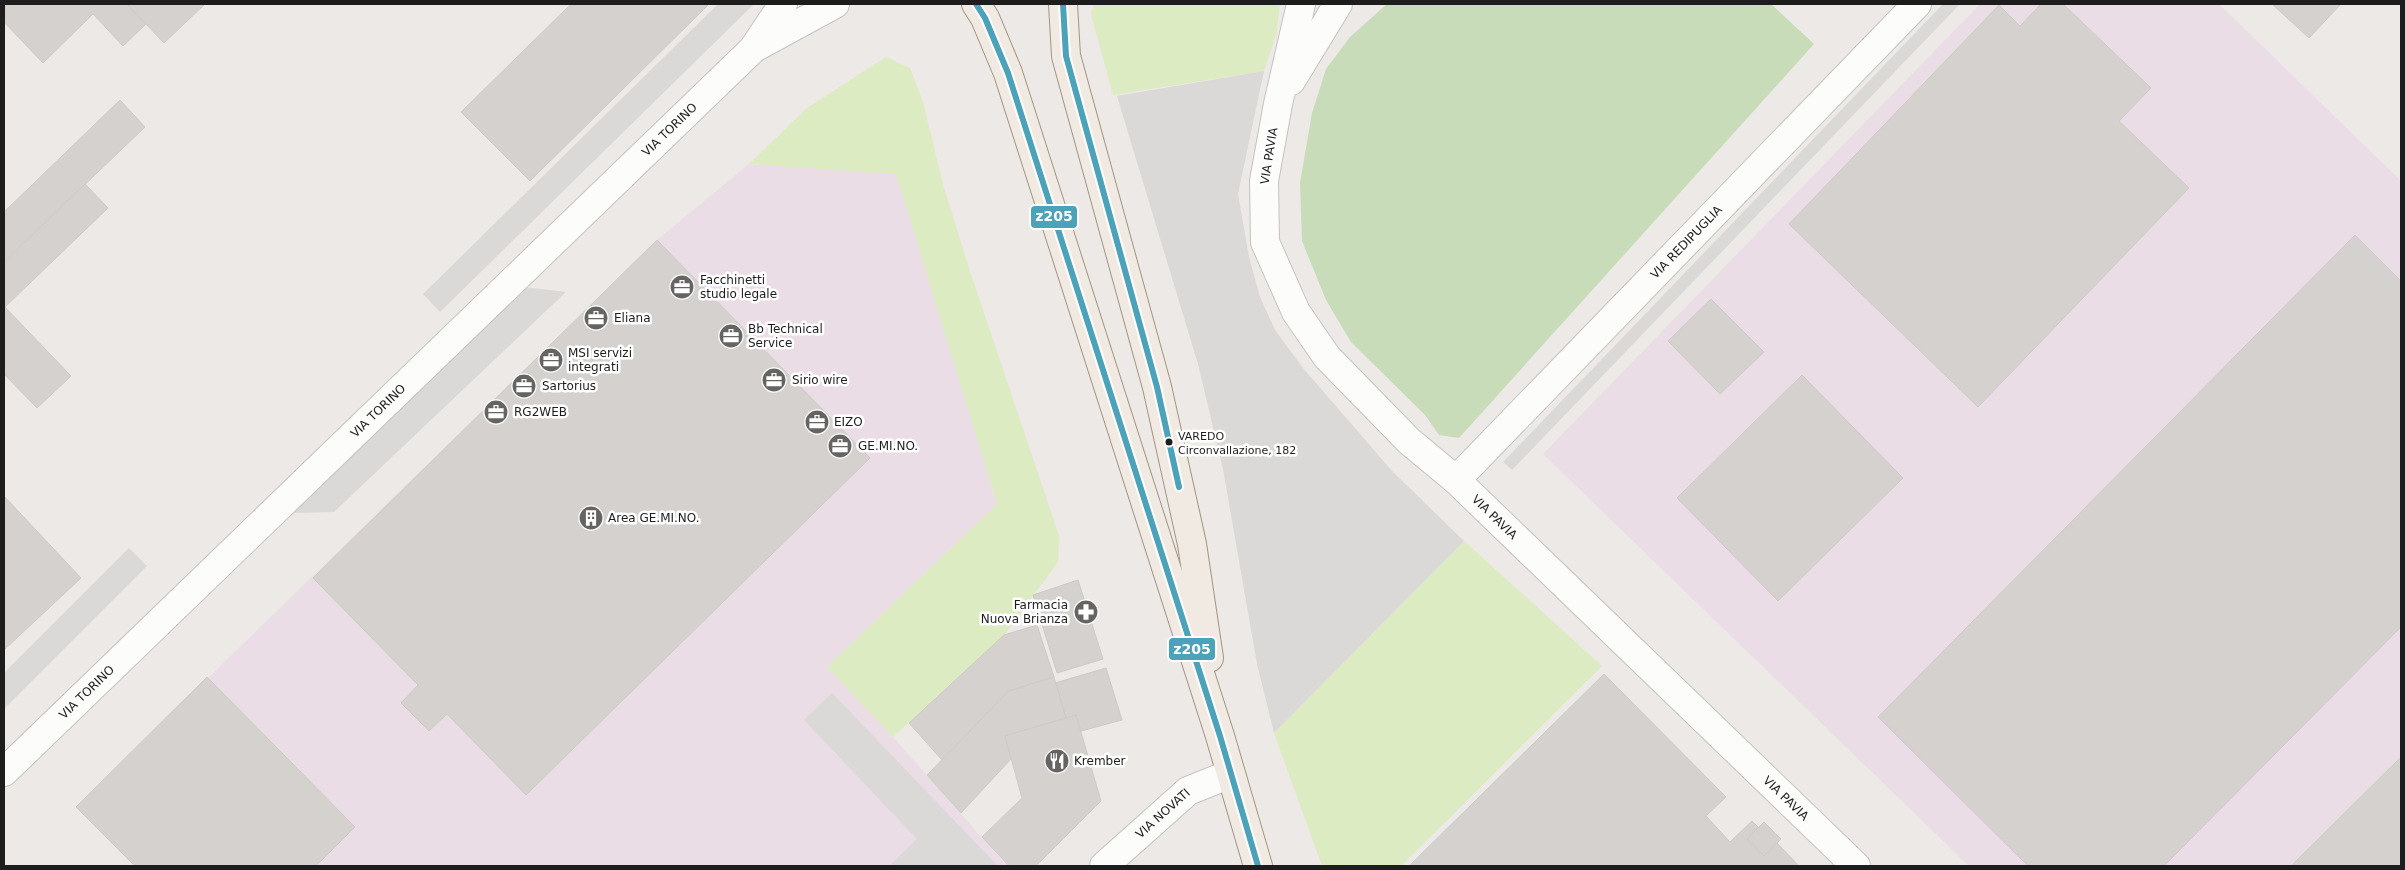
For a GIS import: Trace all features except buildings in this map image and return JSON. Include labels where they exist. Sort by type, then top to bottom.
[{"type":"main road","points":[[976,4],[992,34],[1008,73],[1220,736],[1258,866]]},
{"type":"main road","points":[[1063,4],[1066,56],[1157,387],[1192,544],[1220,736]]},
{"type":"street","name":"VIA TORINO","points":[[4,772],[752,49],[783,4]]},
{"type":"street","name":"VIA TORINO","points":[[752,49],[835,4]]},
{"type":"street","name":"VIA PAVIA","points":[[1301,4],[1278,104],[1264,181],[1265,242],[1296,312],[1327,357],[1409,441],[1456,480],[1856,866]]},
{"type":"street","name":"VIA PAVIA","points":[[1278,104],[1338,4]]},
{"type":"street","name":"VIA REDIPUGLIA","points":[[1456,480],[1917,4]]},
{"type":"street","name":"VIA NOVATI","points":[[1104,866],[1188,791],[1230,774]]},
{"type":"shaded area","points":[[718,4],[754,4],[440,312],[423,294]]},
{"type":"shaded area","points":[[1943,4],[1960,4],[1512,470],[1503,462]]},
{"type":"shaded area","points":[[1980,4],[2219,4],[2401,181],[2401,866],[1969,866],[1543,454]]},
{"type":"shaded area","points":[[1264,71],[1238,194],[1249,257],[1260,297],[1275,330],[1303,368],[1392,471],[1464,541],[1274,733],[1257,664],[1223,469],[1198,364],[1117,96]]},
{"type":"shaded area","points":[[749,164],[896,173],[997,504],[827,667],[893,737],[1007,866],[134,866],[76,807],[657,240]]},
{"type":"shaded area","points":[[524,287],[566,292],[334,512],[293,513]]},
{"type":"shaded area","points":[[129,548],[147,566],[4,709],[4,673]]},
{"type":"shaded area","points":[[832,693],[998,866],[889,866],[917,839],[804,720]]},
{"type":"green space","points":[[1094,4],[1280,4],[1276,36],[1264,71],[1113,95],[1091,14]]},
{"type":"green space","points":[[1387,4],[1771,4],[1814,44],[1459,438],[1439,435],[1425,415],[1351,342],[1326,300],[1302,241],[1300,183],[1312,113],[1326,69],[1350,37]]},
{"type":"green space","points":[[886,57],[910,68],[923,102],[944,188],[970,271],[1059,536],[1058,562],[1004,635],[893,737],[827,667],[997,504],[896,174],[749,164],[807,108]]},
{"type":"green space","points":[[1464,541],[1602,666],[1401,866],[1322,866],[1274,733]]},
{"type":"transit line","name":"z205","points":[[976,4],[985,18],[1008,73],[1220,736],[1258,866]]},
{"type":"transit line","name":"z205","points":[[1063,4],[1066,56],[1157,387],[1179,487]]},
{"type":"place","name":"Facchinetti studio legale","points":[[682,287]]},
{"type":"place","name":"Eliana","points":[[596,318]]},
{"type":"place","name":"Bb Technical Service","points":[[731,336]]},
{"type":"place","name":"MSI servizi integrati","points":[[551,360]]},
{"type":"place","name":"Sirio wire","points":[[774,380]]},
{"type":"place","name":"Sartorius","points":[[524,386]]},
{"type":"place","name":"RG2WEB","points":[[496,412]]},
{"type":"place","name":"EIZO","points":[[817,422]]},
{"type":"place","name":"VAREDO Circonvallazione, 182","points":[[1169,442]]},
{"type":"place","name":"GE.MI.NO.","points":[[840,446]]},
{"type":"place","name":"Area GE.MI.NO.","points":[[591,518]]},
{"type":"place","name":"Farmacia Nuova Brianza","points":[[1086,612]]},
{"type":"place","name":"Krember","points":[[1057,761]]}]
